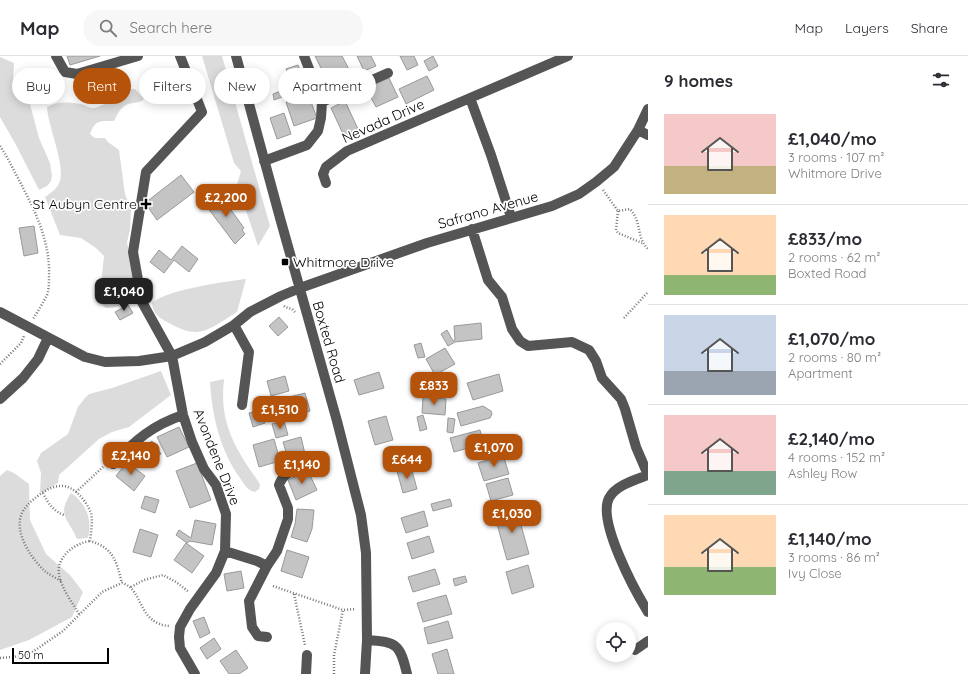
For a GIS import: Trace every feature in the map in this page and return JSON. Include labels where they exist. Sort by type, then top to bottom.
[{"type":"street","points":[[56,56],[65,72],[77,74],[138,56]]},
{"type":"street","name":"Avondene Drive","points":[[180,56],[202,112],[146,172],[133,252],[142,302],[172,356],[183,415],[192,442],[204,469],[216,485],[226,514],[225,551],[216,573],[197,599],[180,627]]},
{"type":"street","name":"Boxted Road","points":[[236,56],[337,421],[361,515],[366,553],[367,640],[365,674]]},
{"type":"street","points":[[304,56],[309,68]]},
{"type":"street","name":"Nevada Drive","points":[[326,183],[323,174],[326,167],[347,151],[568,56]]},
{"type":"street","points":[[376,78],[388,73]]},
{"type":"street","points":[[470,98],[491,155],[511,217]]},
{"type":"street","points":[[264,161],[307,145],[318,131],[322,104]]},
{"type":"street","name":"Safrano Avenue","points":[[300,288],[427,243],[552,206],[579,194],[614,167],[638,130],[648,110]]},
{"type":"street","points":[[638,130],[648,135]]},
{"type":"street","points":[[472,229],[488,280],[502,297],[512,329],[520,342],[528,346],[572,342],[589,350],[596,361],[602,378],[621,399],[636,447],[648,475],[617,489],[609,498],[607,508],[609,529],[634,589],[648,612]]},
{"type":"street","points":[[0,312],[85,357],[104,362],[140,361],[172,356],[205,342],[234,325],[250,312],[300,288]]},
{"type":"street","points":[[234,325],[249,352],[242,405]]},
{"type":"street","points":[[0,399],[23,378],[38,359],[48,338]]},
{"type":"street","points":[[113,464],[140,436],[171,419],[183,415]]},
{"type":"street","points":[[267,637],[258,636],[252,627],[249,601],[267,566],[277,551],[288,519],[288,508],[279,485],[282,477],[292,471],[307,467]]},
{"type":"street","points":[[225,551],[267,566]]},
{"type":"street","points":[[180,627],[180,648],[194,674]]},
{"type":"street","points":[[367,640],[388,641],[397,647],[403,657],[407,674]]},
{"type":"street","points":[[636,649],[648,641]]},
{"type":"street","points":[[306,674],[307,654]]},
{"type":"path","points":[[0,146],[8,157],[43,231],[48,249],[50,266],[47,295],[28,326],[21,343],[0,364]]},
{"type":"path","points":[[596,182],[618,211],[616,230],[618,233],[642,243],[648,249]]},
{"type":"path","points":[[618,211],[630,209],[636,215],[642,243]]},
{"type":"path","points":[[624,318],[648,292]]},
{"type":"path","points":[[285,307],[292,309],[297,314]]},
{"type":"path","points":[[61,581],[47,572],[34,560],[27,550],[20,524],[22,513],[27,506],[38,496],[53,488],[62,486],[76,492],[82,498],[91,514],[92,528],[90,541]]},
{"type":"path","points":[[43,493],[52,508],[64,515]]},
{"type":"path","points":[[79,614],[61,581],[59,574],[61,562],[74,546],[82,542],[90,541],[101,544],[108,549],[118,566],[122,583]]},
{"type":"path","points":[[131,587],[148,578],[163,575],[176,582],[197,599]]},
{"type":"path","points":[[0,658],[14,657],[31,653],[63,631],[102,592],[122,583],[131,587],[146,615],[153,621],[167,626],[180,627]]},
{"type":"path","points":[[273,586],[343,610],[356,609]]},
{"type":"path","points":[[294,593],[307,654]]},
{"type":"path","points":[[356,601],[356,616]]},
{"type":"path","points":[[334,674],[334,655],[343,610]]},
{"type":"shaded area","points":[[202,56],[222,56],[225,68],[214,68],[214,96],[206,68]]},
{"type":"shaded area","points":[[0,57],[14,63],[14,68],[12,68],[12,104],[30,104],[39,138],[50,163],[52,176],[51,181],[47,186],[39,190],[0,117]]},
{"type":"shaded area","points":[[131,89],[135,89],[139,93],[139,102],[131,104]]},
{"type":"shaded area","points":[[65,102],[68,102],[73,104],[81,104],[92,108],[104,104],[128,104],[122,108],[114,121],[102,121],[96,123],[90,134],[95,138],[105,138],[119,150],[125,194],[131,210],[130,230],[127,242],[137,292],[128,302],[115,307],[106,308],[99,302],[104,256],[96,248],[81,238],[60,235],[45,197],[58,186],[61,173],[47,107],[55,104],[65,104]]},
{"type":"shaded area","points":[[216,104],[236,104],[270,226],[258,246],[237,184],[241,171],[234,163]]},
{"type":"shaded area","points":[[246,279],[237,312],[204,331],[189,331],[180,328],[165,321],[155,313],[152,303],[160,298],[183,290]]},
{"type":"shaded area","points":[[161,371],[171,395],[129,427],[112,432],[99,439],[59,475],[58,483],[40,493],[41,473],[37,461],[41,453],[68,434],[78,407],[85,398],[89,394],[112,388]]},
{"type":"shaded area","points":[[224,379],[223,394],[226,421],[235,445],[260,485],[259,489],[255,492],[246,487],[233,467],[218,432],[210,382]]},
{"type":"shaded area","points":[[7,470],[14,473],[29,484],[30,520],[46,554],[70,575],[83,592],[72,617],[29,640],[0,650],[0,476]]},
{"type":"shaded area","points":[[71,493],[81,502],[87,512],[90,525],[88,538],[77,539],[65,517],[64,507]]},
{"type":"building","points":[[67,56],[100,56],[70,65]]},
{"type":"building","points":[[315,56],[342,56],[348,68],[321,68]]},
{"type":"building","points":[[357,56],[371,56],[376,66],[371,68],[363,68]]},
{"type":"building","points":[[400,56],[414,56],[418,65],[407,70]]},
{"type":"building","points":[[433,56],[438,66],[429,71],[424,61]]},
{"type":"building","points":[[298,65],[299,68],[289,68]]},
{"type":"building","points":[[427,76],[434,90],[406,104],[399,89]]},
{"type":"building","points":[[389,78],[398,97],[376,107],[374,104],[376,104],[376,84]]},
{"type":"building","points":[[278,92],[278,99],[274,100],[273,94]]},
{"type":"building","points":[[287,104],[312,104],[317,118],[294,126]]},
{"type":"building","points":[[339,104],[346,104],[358,129],[344,136],[331,108]]},
{"type":"building","points":[[284,113],[291,134],[277,139],[270,118]]},
{"type":"building","points":[[181,175],[194,192],[157,220],[145,203]]},
{"type":"building","points":[[219,193],[244,228],[242,230],[245,234],[235,244],[204,203]]},
{"type":"building","points":[[34,226],[38,253],[24,256],[19,228]]},
{"type":"building","points":[[182,246],[198,259],[189,272],[174,260],[164,273],[150,262],[159,250],[171,260]]},
{"type":"building","points":[[128,305],[133,313],[120,320],[115,312]]},
{"type":"building","points":[[279,317],[288,327],[278,336],[269,326]]},
{"type":"building","points":[[481,323],[482,339],[455,342],[448,346],[441,334],[447,330],[453,341],[455,340],[454,326]]},
{"type":"building","points":[[421,343],[425,357],[418,358],[414,345]]},
{"type":"building","points":[[445,348],[455,364],[435,375],[426,359]]},
{"type":"building","points":[[379,372],[384,388],[359,395],[354,380]]},
{"type":"building","points":[[499,374],[503,391],[473,400],[467,383]]},
{"type":"building","points":[[285,376],[289,391],[271,396],[267,381]]},
{"type":"building","points":[[305,393],[310,411],[294,416],[289,397]]},
{"type":"building","points":[[423,397],[446,399],[445,415],[422,413]]},
{"type":"building","points":[[483,406],[491,411],[492,414],[490,418],[461,426],[457,413]]},
{"type":"building","points":[[261,410],[265,423],[253,427],[249,413]]},
{"type":"building","points":[[423,415],[427,429],[420,431],[417,417]]},
{"type":"building","points":[[386,416],[393,440],[375,445],[368,421]]},
{"type":"building","points":[[448,418],[455,419],[453,433],[447,432]]},
{"type":"building","points":[[284,421],[288,435],[276,438],[272,424]]},
{"type":"building","points":[[179,427],[189,447],[167,457],[157,437]]},
{"type":"building","points":[[480,430],[482,438],[489,436],[490,442],[454,452],[450,438]]},
{"type":"building","points":[[301,437],[305,454],[288,459],[283,442]]},
{"type":"building","points":[[274,439],[280,461],[259,467],[253,445]]},
{"type":"building","points":[[152,441],[161,454],[151,461],[141,448]]},
{"type":"building","points":[[503,455],[509,474],[484,481],[478,463]]},
{"type":"building","points":[[127,462],[145,476],[134,491],[116,476]]},
{"type":"building","points":[[197,463],[211,500],[190,508],[176,471]]},
{"type":"building","points":[[411,467],[417,489],[403,493],[397,471]]},
{"type":"building","points":[[308,471],[317,490],[296,500],[288,480]]},
{"type":"building","points":[[508,478],[513,495],[491,501],[486,484]]},
{"type":"building","points":[[145,496],[159,500],[155,513],[141,508]]},
{"type":"building","points":[[450,499],[452,506],[433,511],[431,504]]},
{"type":"building","points":[[516,507],[529,554],[507,560],[494,513]]},
{"type":"building","points":[[297,509],[314,510],[312,529],[307,542],[291,537]]},
{"type":"building","points":[[424,511],[428,526],[406,533],[401,518]]},
{"type":"building","points":[[195,520],[216,524],[212,545],[190,541],[187,543],[176,535],[179,530],[191,538]]},
{"type":"building","points":[[140,529],[158,535],[151,557],[133,552]]},
{"type":"building","points":[[429,536],[434,552],[412,559],[407,543]]},
{"type":"building","points":[[186,543],[204,556],[192,573],[174,560]]},
{"type":"building","points":[[287,550],[309,557],[302,578],[281,571]]},
{"type":"building","points":[[528,565],[534,587],[512,594],[506,572]]},
{"type":"building","points":[[435,569],[440,584],[413,592],[408,577]]},
{"type":"building","points":[[241,571],[244,588],[227,591],[224,574]]},
{"type":"building","points":[[465,576],[467,582],[455,586],[453,579]]},
{"type":"building","points":[[446,595],[452,614],[423,622],[417,603]]},
{"type":"building","points":[[204,617],[210,633],[200,638],[193,621]]},
{"type":"building","points":[[448,621],[453,638],[428,644],[424,628]]},
{"type":"building","points":[[214,638],[221,649],[207,659],[200,648]]},
{"type":"building","points":[[447,649],[454,674],[438,674],[432,654]]},
{"type":"building","points":[[236,650],[248,668],[239,674],[229,674],[220,661]]},
{"type":"place","name":"St Aubyn Centre","points":[[146,204]]},
{"type":"place","name":"Whitmore Drive","points":[[285,262]]}]
